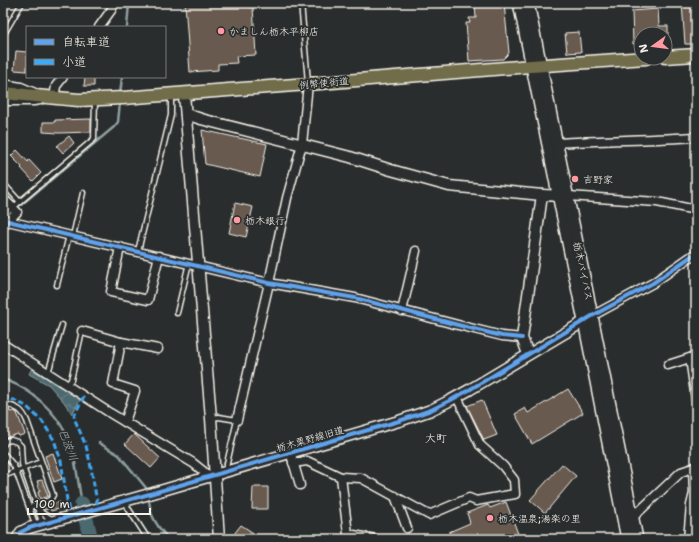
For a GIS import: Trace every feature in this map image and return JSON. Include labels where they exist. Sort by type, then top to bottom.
[{"type":"main road","name":"栃木バイパス","points":[[519,3],[557,143],[563,196]]},
{"type":"main road","name":"栃木バイパス","points":[[528,3],[536,66],[588,319],[637,539]]},
{"type":"main road","points":[[673,56],[696,55]]},
{"type":"main road","name":"例幣使街道","points":[[3,93],[79,100],[171,95],[633,59]]},
{"type":"main road","name":"栃木バイパス","points":[[588,319],[627,539]]},
{"type":"street","points":[[100,26],[112,9],[113,3]]},
{"type":"street","points":[[3,101],[34,102],[51,97],[61,78]]},
{"type":"street","points":[[3,84],[21,87],[51,97]]},
{"type":"street","points":[[238,420],[288,198],[302,144],[308,84]]},
{"type":"street","points":[[184,94],[194,264],[211,418],[216,474],[219,539]]},
{"type":"street","points":[[186,114],[350,157],[449,186],[542,196],[657,202],[696,210]]},
{"type":"street","points":[[557,143],[696,138]]},
{"type":"street","points":[[528,354],[522,338],[542,196]]},
{"type":"street","points":[[3,198],[17,212],[5,222]]},
{"type":"street","points":[[5,222],[71,235],[269,283],[355,298],[458,326],[502,336],[522,338]]},
{"type":"street","points":[[120,247],[111,292],[148,300],[159,256]]},
{"type":"street","points":[[402,310],[416,251]]},
{"type":"street","points":[[588,319],[653,283],[696,253]]},
{"type":"street","name":"栃木粟野線旧道","points":[[17,539],[24,530],[39,525],[216,474],[292,458],[431,410],[457,397],[588,319]]},
{"type":"street","points":[[82,331],[121,342],[158,349]]},
{"type":"street","points":[[121,342],[113,384],[135,391],[125,422]]},
{"type":"street","points":[[3,344],[48,374],[193,463],[203,471],[216,474]]},
{"type":"street","points":[[668,365],[693,357],[696,400]]},
{"type":"street","points":[[300,485],[292,458],[307,461],[341,477],[360,478],[429,514],[469,498],[476,501],[515,494],[514,480],[503,466],[480,445],[457,397]]},
{"type":"street","points":[[632,518],[681,472],[695,467],[694,506],[688,539]]},
{"type":"street","points":[[341,477],[348,534],[375,539]]},
{"type":"street","points":[[395,496],[407,528]]},
{"type":"lane","points":[[3,33],[22,3]]},
{"type":"lane","points":[[301,3],[308,84]]},
{"type":"lane","points":[[138,251],[170,115],[171,95]]},
{"type":"lane","points":[[13,208],[94,139],[95,99]]},
{"type":"lane","points":[[3,183],[20,202]]},
{"type":"lane","points":[[57,285],[83,193]]},
{"type":"lane","points":[[177,313],[194,264]]},
{"type":"lane","points":[[48,374],[62,325]]},
{"type":"lane","points":[[67,385],[70,380],[82,331]]},
{"type":"lane","points":[[3,403],[23,412],[28,421],[53,495],[50,500],[30,507]]},
{"type":"lane","points":[[211,418],[219,417],[238,420],[216,474]]},
{"type":"lane","points":[[3,445],[6,441],[11,440],[19,443],[23,469],[41,519],[39,525],[34,521],[14,466],[3,453]]},
{"type":"lane","points":[[3,476],[41,462]]},
{"type":"lane","points":[[126,500],[128,508],[148,539]]},
{"type":"lane","points":[[36,505],[42,513],[54,521]]},
{"type":"water","points":[[32,368],[79,396],[80,400],[72,414],[49,385],[29,374]]},
{"type":"building","name":"かましん栃木平柳店","points":[[185,3],[249,3],[249,7],[253,7],[256,55],[236,56],[237,63],[218,64],[218,70],[190,72]]},
{"type":"building","points":[[475,3],[504,3],[509,53],[503,59],[469,61],[466,23],[470,23],[469,18],[476,18]]},
{"type":"building","points":[[682,3],[696,3],[696,44],[685,44]]},
{"type":"building","points":[[658,9],[659,26],[633,26],[633,44],[632,11]]},
{"type":"building","points":[[579,32],[581,52],[567,53],[565,33]]},
{"type":"building","points":[[16,51],[26,52],[26,71],[14,70]]},
{"type":"building","points":[[85,78],[94,78],[94,86],[84,86]]},
{"type":"building","points":[[91,119],[91,132],[43,132],[43,122],[55,122],[55,120]]},
{"type":"building","points":[[202,130],[267,144],[260,177],[205,164]]},
{"type":"building","points":[[69,136],[74,143],[63,153],[57,146]]},
{"type":"building","points":[[17,150],[41,173],[33,181],[11,156]]},
{"type":"building","points":[[235,203],[253,207],[246,237],[229,233]]},
{"type":"building","points":[[568,389],[583,413],[532,444],[515,414],[525,408],[528,413]]},
{"type":"building","points":[[482,400],[497,435],[484,440],[467,406]]},
{"type":"building","points":[[9,409],[10,412],[14,411],[17,413],[25,434],[19,436],[18,434],[3,439],[3,412]]},
{"type":"building","points":[[134,434],[160,458],[151,468],[125,444]]},
{"type":"building","points":[[53,453],[62,479],[54,482],[45,456]]},
{"type":"building","points":[[562,464],[576,476],[545,513],[530,500]]},
{"type":"building","points":[[42,480],[48,496],[40,499],[38,492],[40,491],[37,481]]},
{"type":"building","points":[[253,487],[268,487],[268,509],[252,509]]},
{"type":"building","points":[[60,502],[62,508],[51,511],[50,508],[45,510],[44,506]]},
{"type":"building","name":"栃木温泉;湯楽の里","points":[[506,502],[520,539],[451,539],[449,532],[470,523],[467,513],[488,505],[490,508]]},
{"type":"building","points":[[241,525],[255,534],[251,539],[241,539],[234,534]]},
{"type":"waterway","points":[[127,26],[129,3]]},
{"type":"waterway","points":[[120,95],[122,78]]},
{"type":"waterway","points":[[21,205],[114,127],[118,122],[120,102]]},
{"type":"waterway","name":"巴波川","points":[[3,379],[26,390],[42,402],[56,417],[70,443],[76,466],[82,504]]},
{"type":"waterway","points":[[99,443],[119,455],[147,489],[147,492]]},
{"type":"waterway","points":[[148,497],[151,513],[159,528],[169,539]]},
{"type":"waterway","name":"巴波川","points":[[82,504],[91,539]]},
{"type":"marked path","points":[[3,396],[26,406],[42,421],[54,440],[61,461],[69,513]]},
{"type":"marked path","points":[[84,396],[74,416],[86,446],[98,508]]},
{"type":"cycle path","points":[[3,226],[8,221],[269,283],[355,298],[502,336],[522,338]]},
{"type":"cycle path","points":[[17,539],[21,532],[29,528],[399,421],[431,410],[469,390],[592,316],[653,283],[696,253]]},
{"type":"place","name":"かましん栃木平柳店","points":[[221,31]]},
{"type":"place","name":"吉野家","points":[[575,179]]},
{"type":"place","name":"栃木銀行","points":[[237,220]]},
{"type":"place","name":"栃木温泉;湯楽の里","points":[[490,518]]},
{"type":"district","name":"大町","points":[[436,438]]}]
